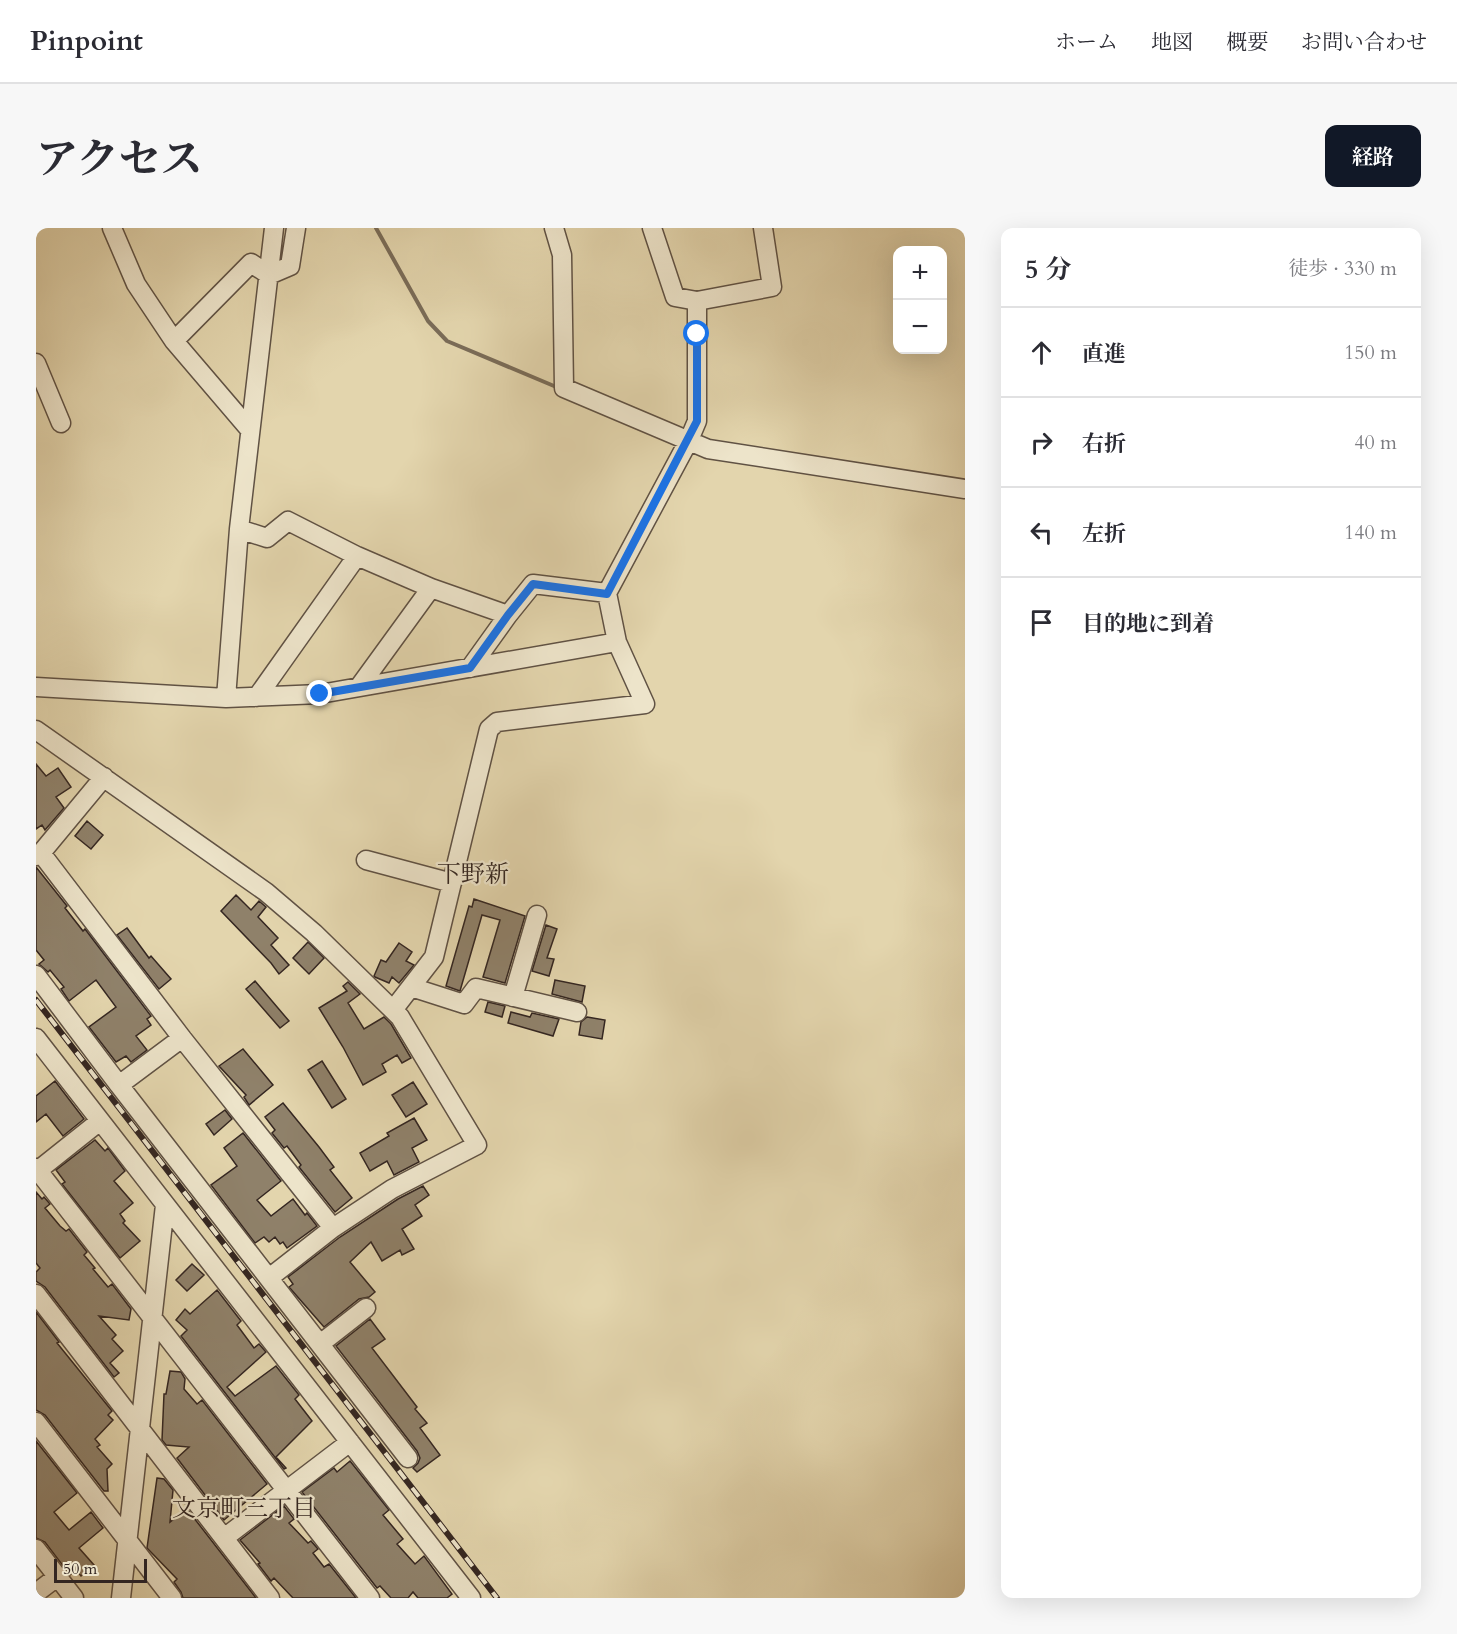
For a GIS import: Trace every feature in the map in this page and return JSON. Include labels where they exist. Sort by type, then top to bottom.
[{"type":"street","points":[[111,228],[136,284],[174,341],[250,430]]},
{"type":"street","points":[[226,698],[238,528],[274,228]]},
{"type":"street","points":[[269,275],[290,266],[296,228]]},
{"type":"street","points":[[554,228],[562,255],[564,388],[708,449],[965,489]]},
{"type":"street","points":[[652,228],[675,297],[697,301],[772,287],[763,228]]},
{"type":"street","points":[[174,341],[251,263],[269,275]]},
{"type":"street","points":[[393,1010],[434,957],[489,729],[498,722],[645,704],[617,642],[607,594],[697,421],[697,301]]},
{"type":"street","points":[[36,363],[61,423]]},
{"type":"street","points":[[238,528],[267,538],[288,521],[357,556],[431,588],[508,615]]},
{"type":"street","points":[[258,696],[357,556]]},
{"type":"street","points":[[470,668],[533,584],[607,594]]},
{"type":"street","points":[[358,687],[431,588]]},
{"type":"street","points":[[36,687],[226,698],[320,694],[617,642]]},
{"type":"street","points":[[36,730],[266,892],[314,933],[400,1017],[477,1145],[392,1189],[333,1228],[268,1278]]},
{"type":"street","points":[[104,777],[39,854],[333,1228]]},
{"type":"street","points":[[366,860],[452,883]]},
{"type":"street","points":[[513,997],[537,915]]},
{"type":"street","points":[[36,975],[408,1458]]},
{"type":"street","points":[[411,987],[464,1004],[476,988],[577,1012]]},
{"type":"street","points":[[36,1038],[471,1598]]},
{"type":"street","points":[[119,1085],[182,1038]]},
{"type":"street","points":[[100,1121],[37,1170],[370,1598]]},
{"type":"street","points":[[121,1598],[165,1205]]},
{"type":"street","points":[[36,1294],[270,1598]]},
{"type":"street","points":[[320,1344],[366,1308]]},
{"type":"street","points":[[36,1422],[172,1598]]},
{"type":"street","points":[[224,1538],[350,1442]]},
{"type":"street","points":[[36,1549],[74,1598]]},
{"type":"street","points":[[36,1593],[57,1577]]},
{"type":"building","points":[[36,764],[46,776],[58,768],[71,787],[56,797],[64,808],[45,830],[42,825],[36,829]]},
{"type":"building","points":[[87,821],[103,835],[91,849],[75,836]]},
{"type":"building","points":[[36,867],[67,906],[65,908],[83,931],[85,929],[151,1016],[147,1019],[151,1025],[136,1036],[147,1050],[131,1062],[126,1056],[116,1062],[89,1027],[116,1007],[96,980],[69,1001],[61,989],[64,987],[50,970],[48,972],[39,964],[44,960],[36,950]]},
{"type":"building","points":[[236,895],[251,910],[259,901],[266,907],[258,917],[278,938],[271,945],[289,965],[279,974],[221,911]]},
{"type":"building","points":[[474,899],[525,916],[505,983],[483,977],[500,920],[482,915],[460,991],[446,986],[469,906],[472,907]]},
{"type":"building","points":[[546,925],[557,929],[547,958],[554,959],[549,976],[532,971]]},
{"type":"building","points":[[127,928],[149,958],[151,956],[171,979],[159,989],[117,935]]},
{"type":"building","points":[[308,942],[324,958],[309,974],[293,958]]},
{"type":"building","points":[[399,943],[412,952],[406,961],[414,965],[399,983],[392,977],[389,983],[375,977],[381,960],[386,962]]},
{"type":"building","points":[[555,980],[585,986],[582,1002],[552,994]]},
{"type":"building","points":[[255,981],[289,1021],[280,1028],[246,989]]},
{"type":"building","points":[[348,982],[360,994],[348,1003],[364,1029],[384,1017],[391,1024],[411,1058],[402,1063],[397,1055],[382,1064],[386,1072],[363,1085],[319,1008],[347,991],[343,986]]},
{"type":"building","points":[[488,1002],[505,1006],[502,1017],[485,1012]]},
{"type":"building","points":[[511,1012],[530,1017],[532,1013],[559,1019],[553,1036],[508,1023]]},
{"type":"building","points":[[587,1017],[605,1020],[602,1039],[579,1035],[581,1022]]},
{"type":"building","points":[[243,1049],[273,1085],[249,1105],[244,1097],[246,1095],[219,1066]]},
{"type":"building","points":[[322,1061],[346,1099],[332,1108],[308,1070]]},
{"type":"building","points":[[55,1081],[84,1119],[63,1136],[46,1114],[36,1122],[36,1096]]},
{"type":"building","points":[[413,1082],[427,1104],[406,1117],[392,1095]]},
{"type":"building","points":[[283,1103],[334,1167],[330,1170],[352,1198],[335,1212],[299,1167],[301,1165],[287,1146],[284,1148],[272,1133],[275,1130],[265,1117]]},
{"type":"building","points":[[225,1110],[232,1119],[214,1135],[206,1124]]},
{"type":"building","points":[[414,1118],[427,1140],[412,1148],[419,1162],[394,1175],[387,1161],[370,1171],[360,1153],[389,1136],[387,1133]]},
{"type":"building","points":[[243,1133],[281,1181],[257,1200],[271,1216],[293,1199],[317,1226],[287,1248],[275,1237],[269,1242],[264,1237],[255,1243],[211,1185],[237,1166],[224,1148]]},
{"type":"building","points":[[95,1140],[105,1151],[108,1148],[125,1171],[114,1181],[133,1203],[120,1214],[125,1221],[123,1223],[140,1241],[120,1258],[62,1184],[65,1182],[56,1170]]},
{"type":"building","points":[[423,1186],[429,1195],[415,1205],[422,1216],[402,1229],[414,1249],[402,1255],[400,1250],[382,1261],[371,1242],[350,1262],[375,1292],[369,1297],[359,1299],[324,1327],[289,1287],[293,1284],[288,1277],[340,1237],[398,1199]]},
{"type":"building","points":[[36,1192],[50,1204],[45,1208],[60,1226],[66,1231],[69,1229],[87,1252],[84,1255],[95,1268],[93,1269],[108,1287],[112,1284],[131,1309],[129,1320],[99,1316],[116,1335],[112,1339],[123,1351],[110,1363],[119,1373],[114,1377],[45,1287],[36,1281],[36,1272],[40,1268],[36,1263]]},
{"type":"building","points":[[192,1264],[204,1275],[187,1291],[176,1280]]},
{"type":"building","points":[[217,1290],[241,1321],[237,1325],[254,1348],[259,1344],[266,1352],[227,1387],[235,1396],[276,1366],[299,1395],[295,1399],[312,1421],[276,1457],[286,1468],[284,1469],[181,1336],[187,1330],[176,1320],[185,1309],[190,1314]]},
{"type":"building","points":[[36,1312],[59,1342],[57,1343],[112,1411],[108,1415],[113,1420],[95,1439],[100,1445],[97,1447],[112,1464],[107,1469],[108,1491],[104,1491],[45,1415],[36,1410]]},
{"type":"building","points":[[370,1319],[385,1339],[372,1348],[417,1407],[415,1409],[427,1423],[420,1428],[440,1455],[417,1472],[413,1468],[420,1458],[417,1451],[336,1346]]},
{"type":"building","points":[[170,1371],[181,1372],[185,1379],[184,1389],[197,1404],[202,1400],[267,1484],[224,1520],[177,1458],[189,1447],[166,1445],[162,1440],[164,1394],[166,1394]]},
{"type":"building","points":[[36,1441],[77,1493],[54,1512],[69,1530],[91,1512],[103,1528],[79,1548],[94,1565],[81,1576],[76,1570],[70,1575],[45,1542],[36,1538]]},
{"type":"building","points":[[350,1461],[389,1510],[383,1515],[403,1539],[397,1544],[415,1564],[424,1556],[452,1594],[447,1598],[418,1598],[413,1592],[408,1598],[391,1598],[380,1586],[377,1588],[302,1492],[334,1468],[337,1472]]},
{"type":"building","points":[[157,1478],[164,1479],[173,1490],[170,1522],[187,1509],[256,1598],[183,1598],[174,1582],[177,1579],[147,1548]]},
{"type":"building","points":[[284,1506],[294,1519],[289,1523],[308,1543],[311,1541],[318,1549],[313,1553],[324,1567],[329,1564],[356,1598],[293,1598],[274,1578],[271,1581],[258,1564],[260,1563],[240,1540]]},
{"type":"waterway","points":[[376,228],[428,321],[447,341],[554,386]]},
{"type":"railway","points":[[36,1000],[497,1598]]},
{"type":"district","name":"下野新","points":[[473,874]]},
{"type":"district","name":"文京町三丁目","points":[[244,1508]]},
{"type":"route","points":[[320,694],[470,668],[533,584],[607,594],[697,421],[697,334]]}]
